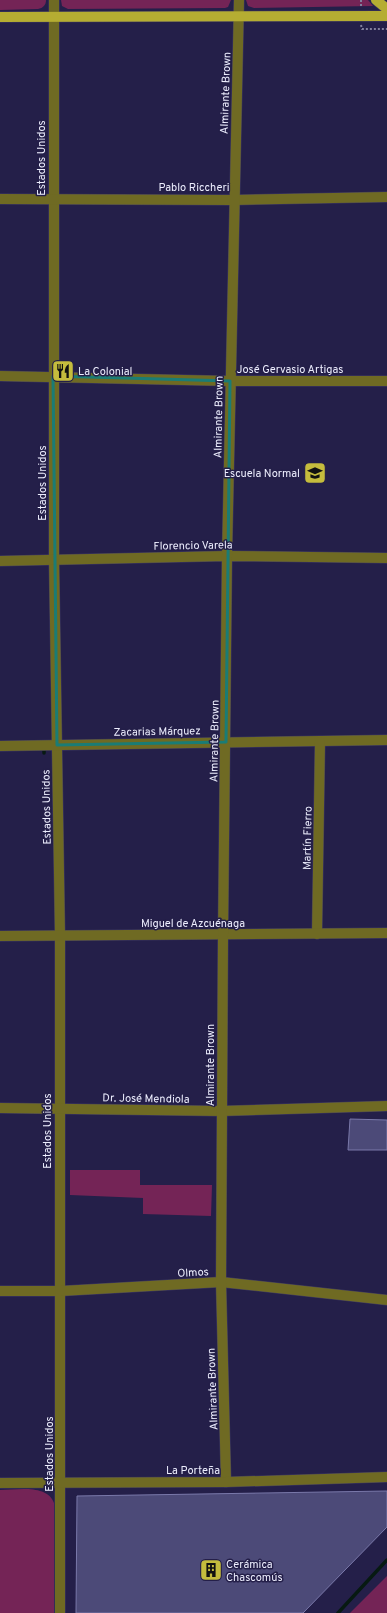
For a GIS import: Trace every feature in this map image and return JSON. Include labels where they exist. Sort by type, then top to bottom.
[{"type":"main road","points":[[376,0],[387,10]]},
{"type":"main road","points":[[0,16],[387,16]]},
{"type":"street","name":"Estados Unidos","points":[[54,0],[54,559],[60,936],[60,1613]]},
{"type":"street","name":"Almirante Brown","points":[[226,1482],[221,1282],[223,936],[233,200],[239,0]]},
{"type":"street","name":"Pablo Riccheri","points":[[0,199],[233,200],[387,197]]},
{"type":"street","name":"José Gervasio Artigas","points":[[0,376],[230,381],[387,382]]},
{"type":"street","name":"Florencio Varela","points":[[0,561],[227,556],[387,558]]},
{"type":"street","name":"Zacarias Márquez","points":[[0,746],[387,740]]},
{"type":"street","name":"Martín Fierro","points":[[317,934],[320,742]]},
{"type":"street","name":"Miguel de Azcuénaga","points":[[0,936],[223,936],[387,933]]},
{"type":"street","name":"Dr. José Mendiola","points":[[0,1108],[222,1111],[387,1106]]},
{"type":"street","name":"Olmos","points":[[0,1291],[61,1291],[221,1282],[387,1300]]},
{"type":"street","name":"La Porteña","points":[[0,1483],[226,1482],[387,1478]]},
{"type":"highlighted area","points":[[53,376],[230,381],[226,742],[57,745]]},
{"type":"shaded area","points":[[0,0],[46,0],[44,6],[38,9],[0,10]]},
{"type":"shaded area","points":[[61,0],[231,0],[228,7],[225,8],[68,9],[62,6]]},
{"type":"shaded area","points":[[246,0],[368,0],[373,6],[254,8],[248,6]]},
{"type":"shaded area","points":[[70,1170],[140,1170],[140,1185],[212,1185],[211,1216],[143,1214],[143,1198],[70,1195]]},
{"type":"shaded area","points":[[31,1489],[45,1493],[54,1503],[54,1613],[0,1613],[0,1490]]},
{"type":"shaded area","points":[[387,1576],[387,1613],[350,1613]]},
{"type":"building","points":[[350,1119],[387,1120],[387,1150],[348,1150]]},
{"type":"building","name":"Cerámica Chascomús","points":[[387,1491],[387,1527],[303,1613],[76,1613],[77,1496]]},
{"type":"waterway","points":[[338,1613],[387,1560]]},
{"type":"place","name":"La Colonial","points":[[63,371]]},
{"type":"place","name":"Escuela Normal","points":[[315,473]]},
{"type":"place","name":"Cerámica Chascomús","points":[[211,1570]]}]
